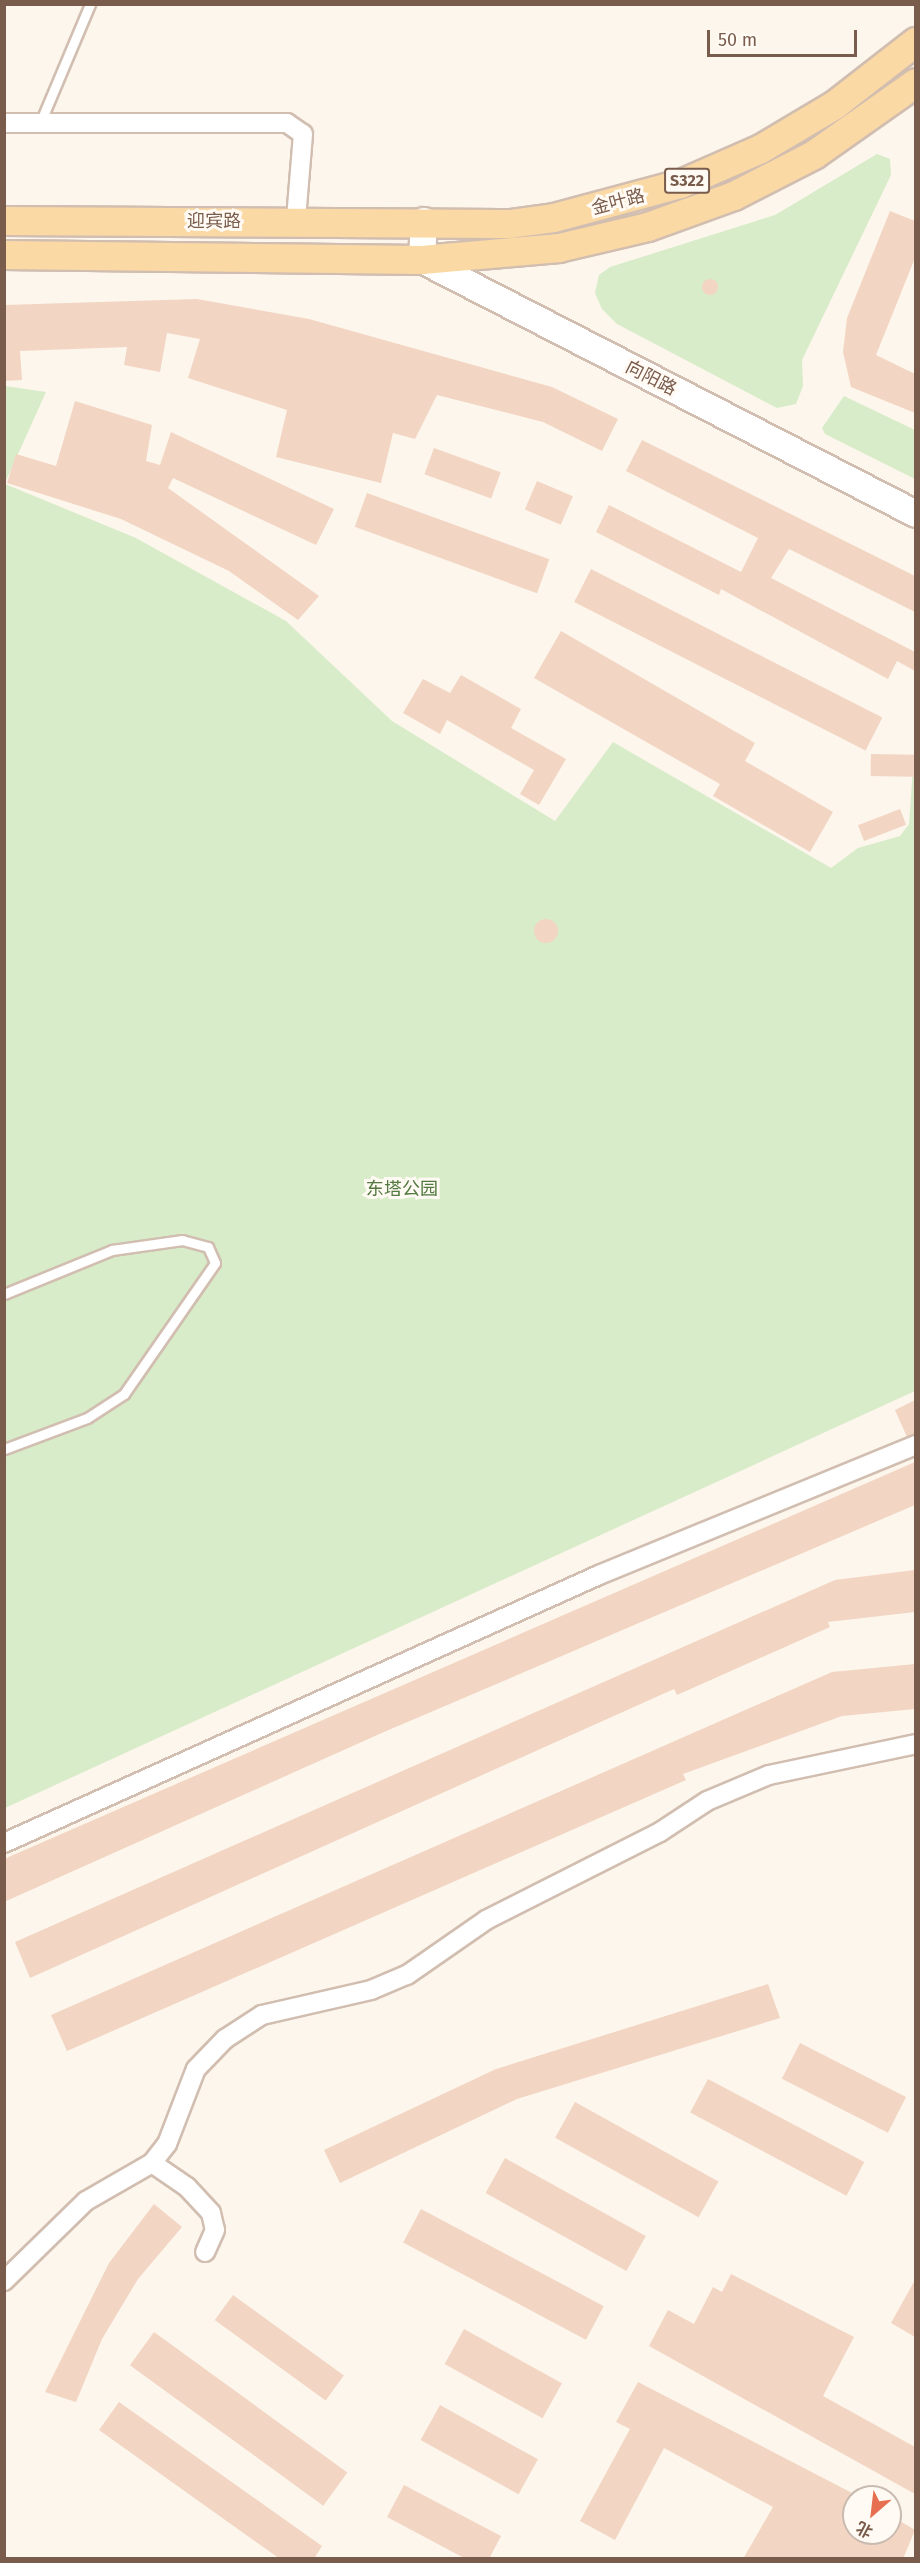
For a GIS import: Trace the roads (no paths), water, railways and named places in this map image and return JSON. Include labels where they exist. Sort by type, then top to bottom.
[{"type":"main road","name":"金叶路","points":[[424,220],[521,223],[597,209],[681,184],[799,128],[915,42]]},
{"type":"main road","name":"金叶路","points":[[422,260],[559,248],[691,213],[814,155],[915,83]]},
{"type":"main road","name":"迎宾路","points":[[4,221],[424,220]]},
{"type":"main road","points":[[422,260],[424,220]]},
{"type":"main road","name":"迎宾路","points":[[4,255],[422,260]]},
{"type":"main road","name":"向阳路","points":[[422,260],[915,513]]},
{"type":"street","points":[[4,123],[288,123],[303,134],[296,220]]},
{"type":"street","points":[[4,1843],[599,1575],[915,1445]]},
{"type":"street","points":[[4,2281],[86,2201],[152,2163],[167,2144],[196,2069],[225,2039],[262,2015],[371,1990],[407,1975],[486,1920],[660,1832],[707,1801],[770,1775],[915,1744]]},
{"type":"street","points":[[152,2163],[187,2187],[211,2213],[215,2230],[205,2252]]},
{"type":"lane","points":[[40,123],[90,4]]},
{"type":"lane","points":[[4,1294],[112,1250],[182,1240],[208,1246],[215,1263],[124,1394],[87,1418],[4,1449]]},
{"type":"park label","name":"东塔公园","points":[[402,1189]]}]
